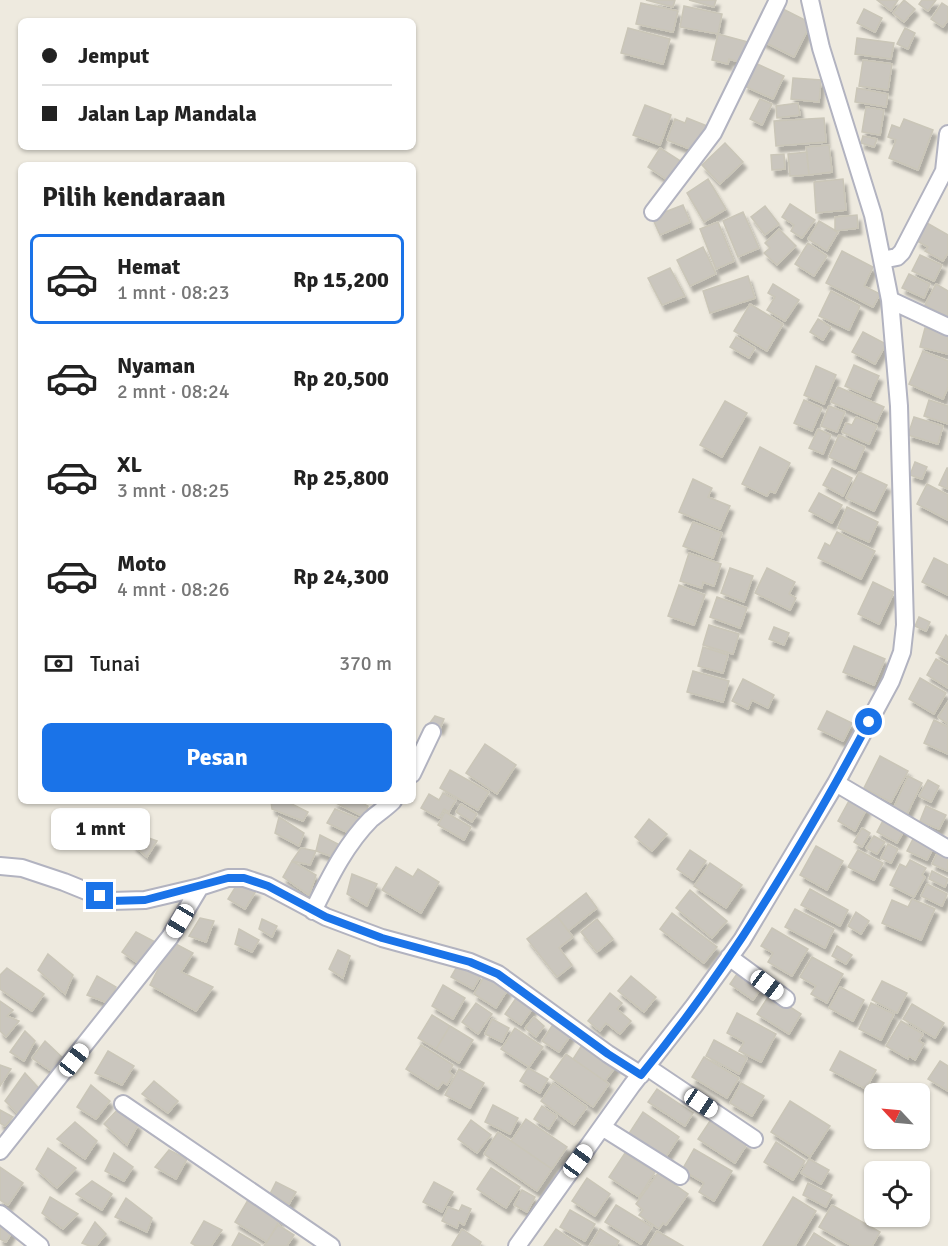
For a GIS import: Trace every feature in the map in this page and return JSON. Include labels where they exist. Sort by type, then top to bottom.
[{"type":"street","points":[[653,212],[713,133],[778,0]]},
{"type":"street","points":[[517,1246],[602,1127],[742,940],[836,783],[891,681],[902,652],[905,625],[899,406],[890,300],[873,215],[821,48],[810,0]]},
{"type":"street","points":[[882,260],[897,257],[902,252],[944,171],[948,136]]},
{"type":"street","points":[[890,300],[948,327]]},
{"type":"street","points":[[416,766],[432,732]]},
{"type":"street","points":[[836,783],[948,849]]},
{"type":"street","points":[[313,911],[337,865],[356,837],[371,819],[389,804]]},
{"type":"street","points":[[0,866],[22,868],[111,901],[145,900],[228,878],[244,878],[268,886],[313,911],[382,938],[470,962],[498,974],[608,1054],[644,1071],[754,1139]]},
{"type":"street","points":[[0,1151],[170,938],[200,887]]},
{"type":"street","points":[[729,957],[786,999]]},
{"type":"street","points":[[123,1104],[331,1246]]},
{"type":"street","points":[[602,1127],[680,1176]]},
{"type":"street","points":[[0,1214],[40,1246]]},
{"type":"building","points":[[646,0],[675,0],[673,7]]},
{"type":"building","points":[[689,0],[716,0],[714,7]]},
{"type":"building","points":[[877,0],[898,0],[891,11]]},
{"type":"building","points":[[904,0],[915,9],[904,22],[893,13]]},
{"type":"building","points":[[922,0],[936,0],[928,11],[919,4]]},
{"type":"building","points":[[641,3],[678,11],[673,32],[636,24]]},
{"type":"building","points":[[942,3],[948,7],[948,20],[943,27],[931,19]]},
{"type":"building","points":[[684,6],[722,14],[718,34],[680,27]]},
{"type":"building","points":[[779,7],[811,23],[794,57],[762,41]]},
{"type":"building","points":[[864,9],[882,18],[875,32],[857,23]]},
{"type":"building","points":[[628,28],[670,39],[663,64],[621,53]]},
{"type":"building","points":[[905,28],[915,33],[908,49],[897,44]]},
{"type":"building","points":[[718,34],[748,42],[743,63],[729,59],[728,64],[712,60]]},
{"type":"building","points":[[857,38],[894,43],[891,59],[855,54]]},
{"type":"building","points":[[863,60],[892,64],[888,90],[859,86]]},
{"type":"building","points":[[755,63],[784,76],[773,99],[744,86]]},
{"type":"building","points":[[793,78],[821,80],[819,102],[791,99]]},
{"type":"building","points":[[857,88],[888,94],[886,107],[855,102]]},
{"type":"building","points":[[760,99],[772,104],[762,125],[750,119]]},
{"type":"building","points":[[798,103],[800,115],[777,118],[776,106]]},
{"type":"building","points":[[645,105],[671,115],[660,145],[633,135]]},
{"type":"building","points":[[866,107],[884,110],[880,135],[862,132]]},
{"type":"building","points":[[687,118],[707,126],[695,151],[667,140],[675,119],[685,123]]},
{"type":"building","points":[[824,118],[826,142],[776,146],[774,121]]},
{"type":"building","points":[[904,119],[933,130],[918,170],[889,158],[896,140],[888,137],[892,125],[900,128]]},
{"type":"building","points":[[863,136],[877,139],[874,147],[861,143]]},
{"type":"building","points":[[725,143],[743,162],[720,184],[702,165]]},
{"type":"building","points":[[829,145],[832,172],[809,175],[806,147]]},
{"type":"building","points":[[660,148],[682,162],[669,181],[648,167]]},
{"type":"building","points":[[807,152],[809,175],[790,176],[788,154]]},
{"type":"building","points":[[784,154],[785,169],[772,170],[771,155]]},
{"type":"building","points":[[708,179],[726,209],[704,222],[687,193]]},
{"type":"building","points":[[843,179],[846,210],[816,213],[814,182]]},
{"type":"building","points":[[790,204],[815,220],[802,238],[791,231],[794,225],[782,217]]},
{"type":"building","points":[[683,205],[690,222],[660,235],[652,217]]},
{"type":"building","points":[[765,206],[779,224],[765,235],[751,217]]},
{"type":"building","points":[[743,212],[759,248],[738,257],[723,221]]},
{"type":"building","points":[[857,215],[858,228],[835,231],[835,217]]},
{"type":"building","points":[[819,221],[838,232],[827,251],[808,239]]},
{"type":"building","points":[[718,222],[734,261],[716,269],[700,229]]},
{"type":"building","points":[[927,223],[948,235],[948,253],[943,261],[925,251],[928,247],[917,241]]},
{"type":"building","points":[[779,229],[796,246],[777,265],[764,253],[770,248],[765,243]]},
{"type":"building","points":[[808,243],[827,256],[814,276],[795,264]]},
{"type":"building","points":[[703,247],[716,274],[690,286],[677,260]]},
{"type":"building","points":[[842,251],[873,267],[864,286],[880,294],[873,307],[826,283]]},
{"type":"building","points":[[920,255],[942,265],[934,281],[912,271]]},
{"type":"building","points":[[670,268],[685,296],[662,305],[648,278]]},
{"type":"building","points":[[909,274],[930,284],[924,298],[902,288]]},
{"type":"building","points":[[748,276],[755,298],[710,313],[703,291]]},
{"type":"building","points":[[773,284],[799,300],[785,321],[767,310],[775,297],[768,293]]},
{"type":"building","points":[[936,284],[948,291],[948,317],[925,305]]},
{"type":"building","points":[[831,291],[860,306],[849,330],[819,316]]},
{"type":"building","points":[[750,304],[783,324],[767,351],[734,331]]},
{"type":"building","points":[[818,319],[831,327],[823,340],[810,332]]},
{"type":"building","points":[[925,328],[948,334],[948,354],[920,347]]},
{"type":"building","points":[[863,332],[886,344],[875,364],[852,352]]},
{"type":"building","points":[[736,337],[755,348],[749,358],[730,347]]},
{"type":"building","points":[[923,351],[948,361],[948,387],[943,399],[909,384]]},
{"type":"building","points":[[854,365],[879,376],[870,397],[845,386]]},
{"type":"building","points":[[816,366],[836,375],[824,404],[804,395]]},
{"type":"building","points":[[838,387],[884,407],[877,422],[831,402]]},
{"type":"building","points":[[804,400],[822,408],[812,431],[794,423]]},
{"type":"building","points":[[929,400],[948,406],[948,424],[924,416]]},
{"type":"building","points":[[725,401],[747,413],[722,457],[700,445]]},
{"type":"building","points":[[829,406],[845,412],[837,432],[821,426]]},
{"type":"building","points":[[856,417],[877,426],[869,444],[842,432],[846,423],[852,425]]},
{"type":"building","points":[[914,417],[943,426],[938,444],[908,435]]},
{"type":"building","points":[[818,429],[831,435],[823,454],[809,448]]},
{"type":"building","points":[[839,435],[865,447],[855,469],[829,457]]},
{"type":"building","points":[[760,447],[790,463],[775,493],[770,491],[767,496],[742,484]]},
{"type":"building","points":[[915,462],[927,467],[922,479],[910,475]]},
{"type":"building","points":[[832,468],[852,478],[843,496],[823,485]]},
{"type":"building","points":[[948,468],[948,489],[939,485]]},
{"type":"building","points":[[859,472],[887,485],[874,511],[846,498]]},
{"type":"building","points":[[693,479],[712,488],[708,497],[730,506],[720,529],[679,512]]},
{"type":"building","points":[[927,484],[948,495],[948,520],[917,504]]},
{"type":"building","points":[[819,493],[842,505],[832,523],[809,511]]},
{"type":"building","points":[[847,507],[878,522],[869,542],[838,528]]},
{"type":"building","points":[[693,522],[722,533],[713,558],[683,546]]},
{"type":"building","points":[[837,532],[875,551],[861,579],[818,558],[825,543],[830,546]]},
{"type":"building","points":[[689,553],[721,564],[714,586],[703,582],[702,588],[680,581]]},
{"type":"building","points":[[934,558],[948,565],[948,595],[922,582]]},
{"type":"building","points":[[730,568],[753,576],[744,602],[721,593]]},
{"type":"building","points":[[767,568],[795,582],[789,594],[796,598],[790,610],[755,593]]},
{"type":"building","points":[[873,582],[894,592],[879,624],[858,614]]},
{"type":"building","points":[[679,585],[705,595],[694,625],[668,616]]},
{"type":"building","points":[[717,597],[747,608],[740,628],[710,617]]},
{"type":"building","points":[[919,617],[930,622],[926,631],[915,626]]},
{"type":"building","points":[[709,625],[739,634],[733,654],[703,645]]},
{"type":"building","points":[[774,627],[789,633],[784,645],[769,639]]},
{"type":"building","points":[[946,635],[948,637],[948,660],[936,653]]},
{"type":"building","points":[[854,646],[885,659],[874,685],[843,672]]},
{"type":"building","points":[[703,647],[728,655],[723,673],[698,666]]},
{"type":"building","points":[[936,659],[948,666],[948,688],[927,675]]},
{"type":"building","points":[[693,671],[729,681],[723,702],[687,692]]},
{"type":"building","points":[[920,678],[946,693],[934,714],[909,699]]},
{"type":"building","points":[[743,679],[774,695],[768,708],[752,700],[748,709],[732,701]]},
{"type":"building","points":[[948,702],[948,724],[938,717]]},
{"type":"building","points":[[827,711],[852,723],[843,741],[818,729]]},
{"type":"building","points":[[435,716],[444,719],[440,729],[429,724]]},
{"type":"building","points":[[934,720],[948,727],[948,754],[924,743]]},
{"type":"building","points":[[485,744],[516,765],[497,794],[466,773]]},
{"type":"building","points":[[880,756],[908,771],[891,802],[864,788]]},
{"type":"building","points":[[450,770],[489,792],[478,810],[440,788]]},
{"type":"building","points":[[908,776],[922,783],[907,814],[894,807]]},
{"type":"building","points":[[928,780],[939,786],[931,802],[919,796]]},
{"type":"building","points":[[443,793],[456,800],[449,812],[444,809],[439,818],[421,808],[429,794],[439,800]]},
{"type":"building","points":[[850,799],[867,808],[855,831],[838,821]]},
{"type":"building","points":[[271,804],[292,804],[308,812],[303,821],[272,809]]},
{"type":"building","points":[[338,804],[368,806],[364,817]]},
{"type":"building","points":[[461,804],[477,814],[472,822],[456,812]]},
{"type":"building","points":[[926,806],[946,815],[939,829],[920,821]]},
{"type":"building","points":[[335,809],[362,820],[355,836],[327,823]]},
{"type":"building","points":[[445,812],[471,827],[464,840],[438,825]]},
{"type":"building","points":[[886,815],[906,827],[897,843],[877,832]]},
{"type":"building","points":[[279,817],[304,833],[299,846],[275,833]]},
{"type":"building","points":[[649,819],[667,834],[652,851],[635,837]]},
{"type":"building","points":[[862,828],[870,833],[862,847],[854,842]]},
{"type":"building","points":[[916,833],[936,842],[927,860],[907,851]]},
{"type":"building","points":[[320,835],[338,844],[331,856],[316,851]]},
{"type":"building","points":[[143,836],[157,841],[147,857],[133,845]]},
{"type":"building","points":[[874,836],[885,842],[877,854],[866,848]]},
{"type":"building","points":[[888,844],[898,849],[891,863],[881,858]]},
{"type":"building","points":[[816,846],[843,861],[827,890],[800,875]]},
{"type":"building","points":[[301,848],[316,851],[310,865],[292,861]]},
{"type":"building","points":[[690,850],[706,861],[693,880],[677,869]]},
{"type":"building","points":[[858,850],[883,863],[874,880],[848,867]]},
{"type":"building","points":[[939,850],[948,853],[948,871],[932,864]]},
{"type":"building","points":[[910,860],[926,868],[922,875],[925,877],[914,897],[890,885],[900,864],[906,867]]},
{"type":"building","points":[[292,861],[316,875],[309,895],[283,877]]},
{"type":"building","points":[[710,863],[742,885],[726,908],[694,886]]},
{"type":"building","points":[[396,867],[413,877],[418,869],[439,882],[421,913],[382,890]]},
{"type":"building","points":[[932,871],[948,879],[945,887],[929,879]]},
{"type":"building","points":[[352,874],[377,884],[367,906],[347,894]]},
{"type":"building","points":[[927,884],[947,894],[942,906],[921,896]]},
{"type":"building","points":[[236,886],[256,891],[245,909],[228,899]]},
{"type":"building","points":[[810,889],[848,910],[840,926],[801,905]]},
{"type":"building","points":[[690,890],[727,921],[712,938],[676,908]]},
{"type":"building","points":[[586,893],[597,908],[568,931],[557,916]]},
{"type":"building","points":[[912,899],[935,909],[921,940],[882,923],[892,900],[908,907]]},
{"type":"building","points":[[795,909],[834,929],[825,948],[785,927]]},
{"type":"building","points":[[856,912],[869,921],[861,934],[848,926]]},
{"type":"building","points":[[672,913],[717,947],[704,963],[660,929]]},
{"type":"building","points":[[557,916],[573,937],[559,948],[572,965],[557,977],[527,939]]},
{"type":"building","points":[[200,918],[214,921],[206,942],[189,936]]},
{"type":"building","points":[[262,919],[277,926],[272,937],[259,929]]},
{"type":"building","points":[[597,919],[613,939],[597,952],[581,932]]},
{"type":"building","points":[[772,928],[808,949],[792,976],[768,962],[773,953],[761,946]]},
{"type":"building","points":[[239,929],[259,940],[252,952],[235,944]]},
{"type":"building","points":[[136,932],[161,945],[145,968],[122,952]]},
{"type":"building","points":[[172,942],[193,953],[181,972],[213,987],[196,1011],[150,985]]},
{"type":"building","points":[[837,946],[852,955],[846,964],[832,956]]},
{"type":"building","points":[[338,950],[350,956],[343,978],[329,969]]},
{"type":"building","points":[[48,954],[73,975],[65,994],[38,970]]},
{"type":"building","points":[[812,957],[843,974],[827,1003],[811,994],[816,986],[800,977]]},
{"type":"building","points":[[459,963],[481,975],[473,989],[451,977]]},
{"type":"building","points":[[7,968],[44,994],[32,1011],[0,989],[0,975]]},
{"type":"building","points":[[739,971],[762,987],[753,1000],[730,984]]},
{"type":"building","points":[[485,975],[508,989],[496,1008],[474,994]]},
{"type":"building","points":[[97,976],[116,987],[108,1003],[87,995]]},
{"type":"building","points":[[631,976],[656,997],[644,1012],[618,991]]},
{"type":"building","points":[[882,981],[907,993],[897,1013],[872,1000]]},
{"type":"building","points":[[443,985],[465,998],[453,1019],[432,1006]]},
{"type":"building","points":[[840,987],[864,1000],[853,1021],[829,1008]]},
{"type":"building","points":[[521,991],[537,1002],[521,1025],[505,1014]]},
{"type":"building","points":[[610,993],[622,1003],[617,1009],[631,1021],[620,1034],[606,1023],[600,1031],[588,1021]]},
{"type":"building","points":[[770,994],[801,1014],[789,1034],[757,1014]]},
{"type":"building","points":[[0,1001],[13,1010],[7,1016],[19,1021],[6,1037],[0,1031]]},
{"type":"building","points":[[476,1003],[492,1014],[478,1034],[462,1022]]},
{"type":"building","points":[[871,1003],[894,1014],[881,1040],[859,1029]]},
{"type":"building","points":[[912,1004],[944,1023],[935,1038],[903,1019]]},
{"type":"building","points":[[737,1013],[776,1034],[761,1062],[739,1051],[744,1042],[727,1033]]},
{"type":"building","points":[[432,1015],[450,1026],[436,1049],[418,1038]]},
{"type":"building","points":[[534,1017],[544,1026],[536,1037],[525,1028]]},
{"type":"building","points":[[492,1019],[509,1028],[502,1042],[485,1034]]},
{"type":"building","points":[[556,1020],[573,1032],[559,1052],[542,1041]]},
{"type":"building","points":[[901,1021],[923,1034],[919,1041],[924,1044],[915,1060],[909,1056],[908,1059],[886,1046]]},
{"type":"building","points":[[450,1026],[473,1040],[459,1063],[436,1049]]},
{"type":"building","points":[[515,1028],[543,1047],[529,1067],[501,1049]]},
{"type":"building","points":[[25,1031],[35,1041],[24,1061],[10,1052]]},
{"type":"building","points":[[714,1040],[747,1058],[739,1074],[706,1056]]},
{"type":"building","points":[[45,1041],[65,1060],[54,1073],[32,1058]]},
{"type":"building","points":[[584,1042],[617,1065],[605,1081],[573,1059]]},
{"type":"building","points":[[421,1045],[453,1065],[449,1072],[453,1075],[447,1085],[443,1082],[438,1089],[406,1069]]},
{"type":"building","points":[[108,1051],[134,1066],[122,1085],[95,1073]]},
{"type":"building","points":[[840,1051],[876,1070],[869,1083],[864,1083],[864,1088],[830,1070]]},
{"type":"building","points":[[566,1054],[609,1084],[593,1107],[550,1077]]},
{"type":"building","points":[[704,1057],[739,1078],[727,1098],[692,1077]]},
{"type":"building","points":[[940,1061],[948,1066],[948,1091],[928,1079]]},
{"type":"building","points":[[0,1065],[11,1069],[0,1086]]},
{"type":"building","points":[[528,1068],[548,1079],[540,1093],[520,1081]]},
{"type":"building","points":[[459,1069],[484,1083],[470,1108],[445,1095]]},
{"type":"building","points":[[25,1073],[45,1095],[24,1120],[5,1101]]},
{"type":"building","points":[[154,1081],[178,1101],[168,1113],[142,1094]]},
{"type":"building","points":[[553,1083],[587,1107],[574,1125],[541,1101]]},
{"type":"building","points":[[741,1083],[764,1096],[752,1116],[730,1103]]},
{"type":"building","points":[[91,1085],[110,1101],[96,1119],[77,1107]]},
{"type":"building","points":[[657,1089],[693,1113],[685,1126],[648,1102]]},
{"type":"building","points":[[790,1101],[830,1126],[810,1157],[771,1132]]},
{"type":"building","points":[[493,1105],[518,1118],[510,1134],[485,1122]]},
{"type":"building","points":[[542,1106],[557,1116],[549,1129],[534,1119]]},
{"type":"building","points":[[119,1108],[138,1125],[127,1145],[104,1124]]},
{"type":"building","points":[[0,1110],[13,1117],[5,1126],[0,1123]]},
{"type":"building","points":[[643,1112],[679,1137],[664,1160],[628,1135]]},
{"type":"building","points":[[526,1119],[567,1147],[552,1169],[511,1141]]},
{"type":"building","points":[[471,1120],[491,1135],[477,1153],[458,1139]]},
{"type":"building","points":[[710,1121],[747,1144],[735,1163],[698,1139]]},
{"type":"building","points":[[75,1122],[97,1141],[85,1159],[57,1139]]},
{"type":"building","points":[[498,1132],[552,1169],[537,1191],[484,1154]]},
{"type":"building","points":[[776,1142],[805,1161],[793,1180],[764,1162]]},
{"type":"building","points":[[48,1148],[76,1168],[57,1188],[36,1169]]},
{"type":"building","points":[[694,1149],[732,1171],[714,1201],[699,1192],[704,1183],[682,1170]]},
{"type":"building","points":[[169,1150],[187,1159],[176,1179],[155,1167]]},
{"type":"building","points":[[114,1153],[133,1167],[124,1181],[105,1171]]},
{"type":"building","points":[[625,1153],[655,1172],[639,1197],[609,1177]]},
{"type":"building","points":[[809,1159],[829,1170],[821,1184],[801,1173]]},
{"type":"building","points":[[0,1167],[23,1183],[8,1205],[0,1200]]},
{"type":"building","points":[[491,1168],[520,1187],[506,1208],[477,1189]]},
{"type":"building","points":[[658,1173],[688,1194],[666,1225],[663,1223],[659,1229],[639,1215],[643,1210],[636,1204]]},
{"type":"building","points":[[587,1178],[610,1194],[595,1216],[572,1201]]},
{"type":"building","points":[[92,1181],[112,1194],[102,1210],[76,1194]]},
{"type":"building","points":[[276,1182],[296,1192],[289,1204],[270,1194]]},
{"type":"building","points":[[434,1182],[453,1192],[442,1212],[423,1202]]},
{"type":"building","points":[[808,1183],[832,1195],[826,1207],[803,1195]]},
{"type":"building","points":[[522,1190],[535,1197],[527,1212],[514,1205]]},
{"type":"building","points":[[50,1197],[78,1214],[63,1229],[42,1213]]},
{"type":"building","points":[[793,1197],[816,1211],[795,1246],[763,1246]]},
{"type":"building","points":[[126,1198],[152,1218],[147,1232],[115,1217]]},
{"type":"building","points":[[248,1200],[280,1220],[267,1242],[235,1222]]},
{"type":"building","points":[[462,1205],[471,1209],[464,1225],[459,1222],[457,1228],[442,1221],[448,1207],[459,1211]]},
{"type":"building","points":[[616,1205],[652,1227],[641,1244],[605,1222]]},
{"type":"building","points":[[832,1205],[864,1223],[864,1227],[871,1227],[880,1232],[872,1246],[852,1246],[819,1227]]},
{"type":"building","points":[[570,1210],[595,1224],[585,1241],[560,1227]]},
{"type":"building","points":[[0,1219],[15,1227],[6,1242],[0,1239]]},
{"type":"building","points":[[204,1221],[222,1230],[211,1246],[196,1246],[191,1243]]},
{"type":"building","points":[[95,1222],[106,1234],[96,1246],[82,1243]]},
{"type":"building","points":[[278,1225],[294,1235],[287,1246],[264,1246]]},
{"type":"building","points":[[462,1229],[481,1242],[479,1246],[452,1246]]},
{"type":"building","points":[[556,1229],[581,1246],[544,1246]]},
{"type":"building","points":[[600,1229],[619,1241],[616,1246],[590,1245]]},
{"type":"building","points":[[657,1231],[683,1246],[648,1246]]},
{"type":"building","points":[[239,1233],[260,1245],[260,1246],[232,1246]]},
{"type":"building","points":[[814,1233],[835,1246],[806,1246]]},
{"type":"route","points":[[100,896],[111,901],[145,900],[228,878],[244,878],[268,886],[326,917],[382,938],[470,962],[498,974],[608,1054],[641,1075],[742,940],[836,783],[869,722]]}]
